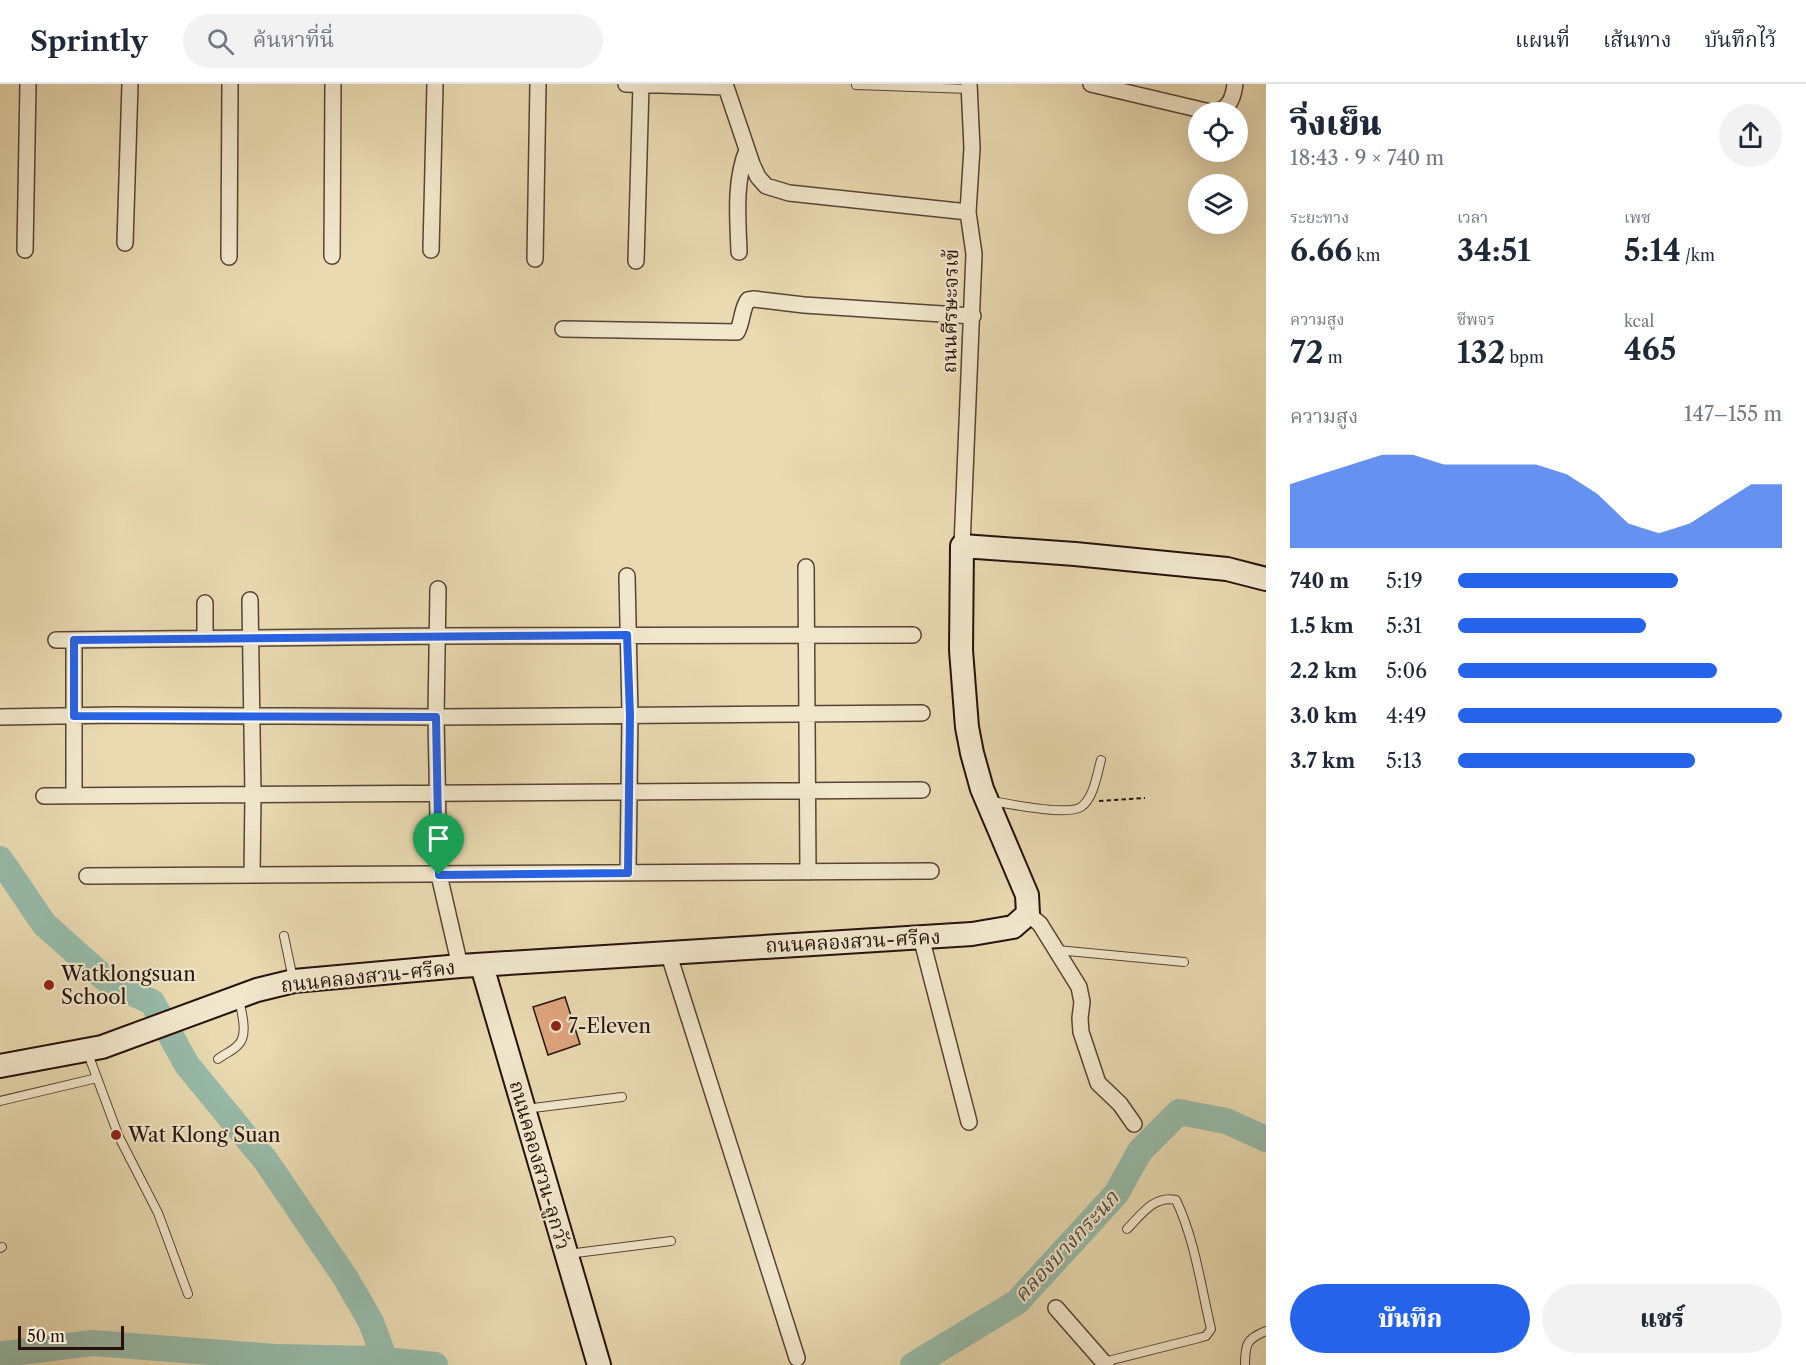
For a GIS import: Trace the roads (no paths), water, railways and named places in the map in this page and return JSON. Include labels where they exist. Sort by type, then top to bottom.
[{"type":"street","points":[[25,250],[28,84]]},
{"type":"street","points":[[125,243],[130,84]]},
{"type":"street","points":[[229,257],[230,84]]},
{"type":"street","points":[[332,256],[333,84]]},
{"type":"street","points":[[431,250],[435,84]]},
{"type":"street","points":[[535,259],[538,84]]},
{"type":"street","points":[[636,261],[633,84],[725,85],[758,177],[766,186],[775,191],[968,212]]},
{"type":"street","points":[[1091,84],[1210,112],[1227,107],[1234,93],[1235,84]]},
{"type":"street","name":"ถนนศีรษะจรเข้","points":[[963,546],[974,254],[968,212],[972,148],[969,87]]},
{"type":"street","points":[[739,252],[739,184],[741,164],[747,150]]},
{"type":"street","points":[[562,329],[737,332],[741,325],[743,306],[748,300],[754,299],[804,305],[973,316]]},
{"type":"street","points":[[1134,1124],[1120,1104],[1103,1090],[1093,1073],[1081,1032],[1082,996],[1040,924],[1028,915],[1028,895],[987,801],[972,753],[967,727],[961,650],[963,546],[1227,569],[1266,579]]},
{"type":"street","points":[[806,567],[808,872]]},
{"type":"street","points":[[627,576],[630,715],[628,873]]},
{"type":"street","points":[[438,589],[436,717],[439,875],[471,966]]},
{"type":"street","points":[[250,600],[254,795],[252,875]]},
{"type":"street","points":[[205,603],[205,638]]},
{"type":"street","points":[[56,640],[913,635]]},
{"type":"street","points":[[74,640],[74,796]]},
{"type":"street","points":[[0,717],[436,717],[922,713]]},
{"type":"street","points":[[44,796],[922,790]]},
{"type":"street","points":[[87,876],[931,871]]},
{"type":"street","name":"ถนนคลองสวน-ศรีคง","points":[[0,1066],[102,1047],[239,997],[294,981],[668,952],[972,934],[1013,927],[1028,915]]},
{"type":"street","points":[[921,937],[969,1122]]},
{"type":"street","points":[[668,952],[798,1358]]},
{"type":"street","name":"ถนนคลองสวน-ลูกวัว","points":[[471,966],[524,1109],[599,1365]]},
{"type":"street","points":[[1056,1308],[1105,1364]]},
{"type":"lane","points":[[856,85],[969,87]]},
{"type":"lane","points":[[987,801],[1073,811],[1082,806],[1091,793],[1101,760]]},
{"type":"lane","points":[[284,936],[294,981]]},
{"type":"lane","points":[[1056,950],[1184,962]]},
{"type":"lane","points":[[218,1059],[239,1045],[242,1039],[244,1027],[239,997]]},
{"type":"lane","points":[[87,1050],[119,1137],[158,1213],[188,1294]]},
{"type":"lane","points":[[0,1101],[97,1078]]},
{"type":"lane","points":[[524,1109],[622,1097]]},
{"type":"lane","points":[[1105,1364],[1206,1336],[1211,1329],[1195,1259],[1176,1200],[1167,1198],[1150,1204],[1127,1229]]},
{"type":"lane","points":[[567,1254],[671,1241]]},
{"type":"lane","points":[[1245,1365],[1245,1348],[1253,1336],[1266,1331]]},
{"type":"waterway","points":[[0,859],[44,924],[110,983],[152,1002],[187,1065],[266,1161],[345,1277],[371,1322],[385,1360]]},
{"type":"waterway","name":"คลองบางกระนก","points":[[913,1365],[1017,1302],[1116,1194],[1140,1151],[1179,1112],[1226,1121],[1266,1139]]},
{"type":"waterway","name":"คลองบางกระนก","points":[[0,1356],[92,1343],[276,1357],[375,1359],[435,1365]]},
{"type":"place","name":"Watklongsuan School","points":[[49,985]]},
{"type":"place","name":"7-Eleven","points":[[556,1026]]},
{"type":"place","name":"Wat Klong Suan","points":[[116,1135]]}]
